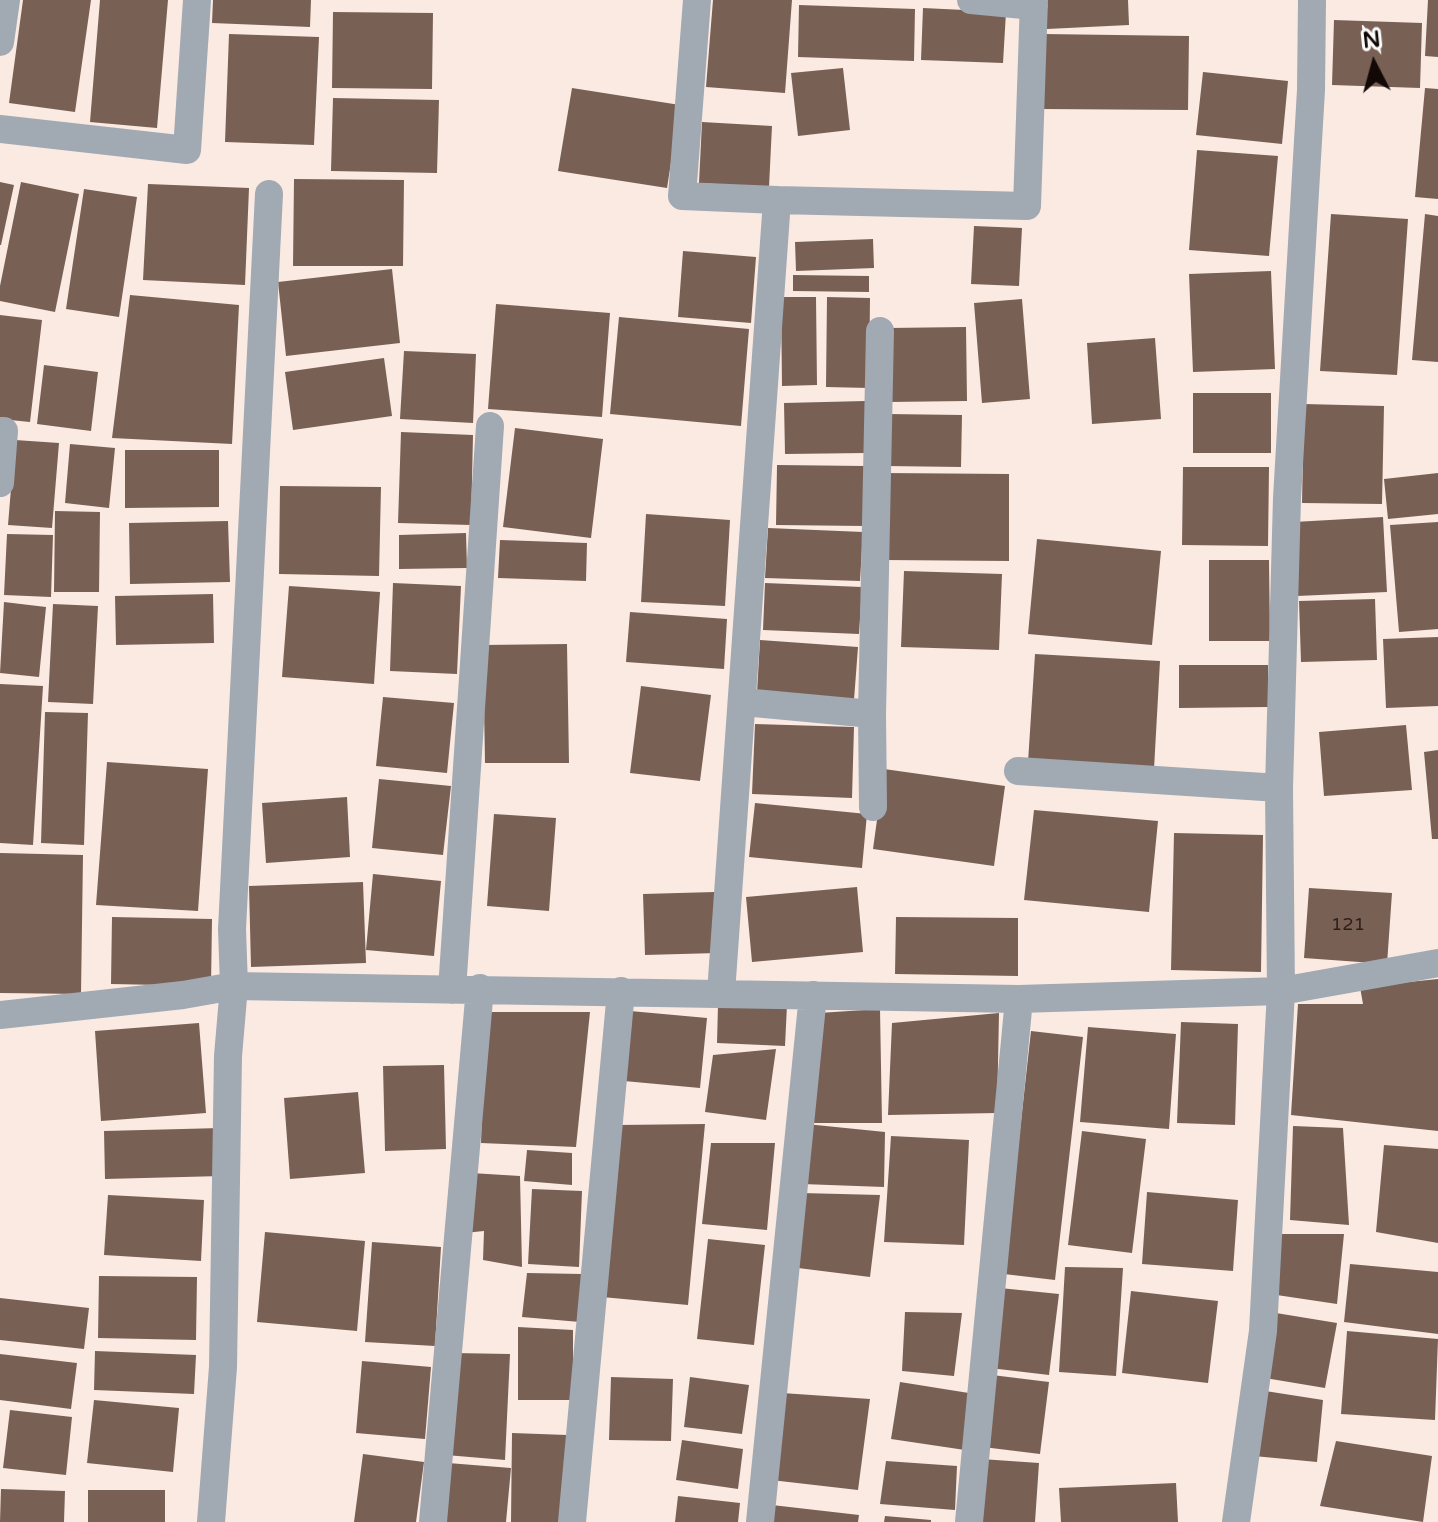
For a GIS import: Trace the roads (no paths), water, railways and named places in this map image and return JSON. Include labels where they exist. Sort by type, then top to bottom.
[{"type":"street","points":[[0,42],[6,0]]},
{"type":"street","points":[[0,129],[187,150],[197,0]]},
{"type":"street","points":[[697,0],[682,196],[1027,206],[1034,3],[971,0]]},
{"type":"street","points":[[1236,1522],[1263,1331],[1281,991],[1279,788],[1287,498],[1311,90],[1312,0]]},
{"type":"street","points":[[211,1522],[223,1367],[228,1056],[234,986],[232,929],[269,194]]},
{"type":"street","points":[[721,993],[777,200]]},
{"type":"street","points":[[873,807],[880,331]]},
{"type":"street","points":[[433,1522],[466,989],[490,426]]},
{"type":"street","points":[[0,431],[4,431],[0,483]]},
{"type":"street","points":[[743,702],[872,714]]},
{"type":"street","points":[[1018,771],[1279,788]]},
{"type":"street","points":[[0,1015],[183,995],[234,986],[1019,999],[1281,991],[1438,963]]},
{"type":"street","points":[[572,1522],[621,991]]},
{"type":"street","points":[[760,1522],[813,995]]},
{"type":"street","points":[[969,1522],[1019,999]]}]
